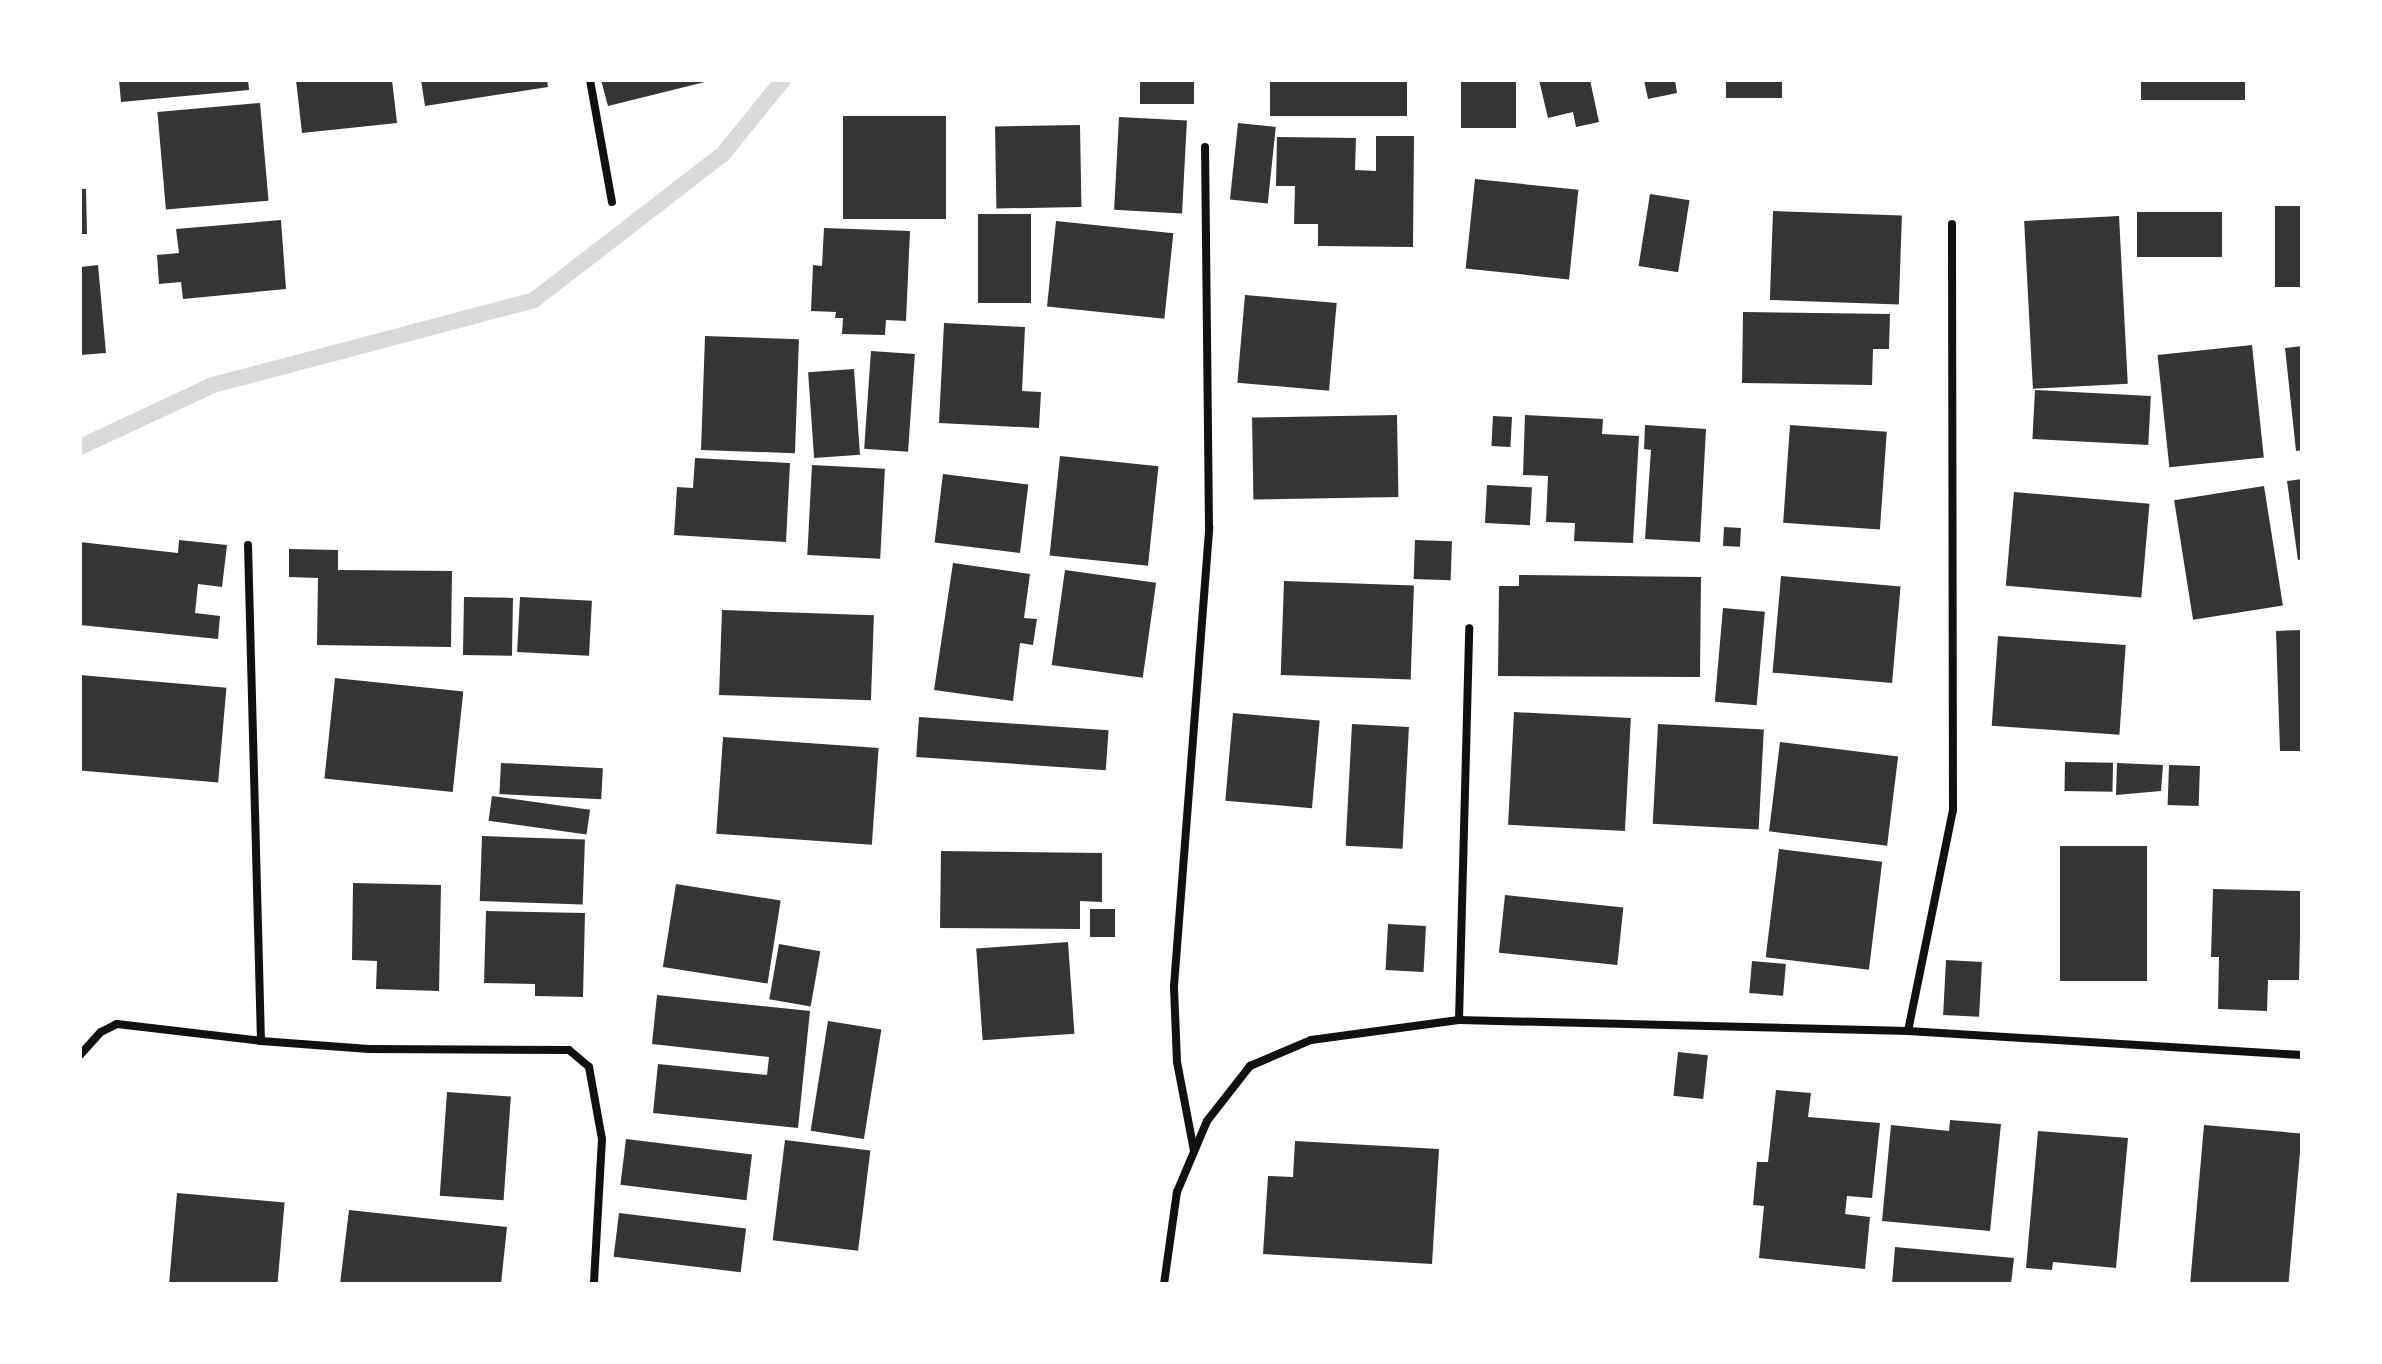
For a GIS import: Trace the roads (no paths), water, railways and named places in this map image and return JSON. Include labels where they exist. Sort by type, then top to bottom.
[{"type":"street","points":[[590,80],[612,202]]},
{"type":"street","points":[[1194,1152],[1177,1062],[1174,986],[1209,527],[1205,147]]},
{"type":"street","points":[[1908,1031],[1953,810],[1952,224]]},
{"type":"street","points":[[248,545],[261,1041]]},
{"type":"street","points":[[1459,1020],[1469,628]]},
{"type":"street","points":[[1164,1284],[1177,1192],[1207,1121],[1250,1066],[1311,1040],[1459,1020],[1908,1031],[2302,1055]]},
{"type":"street","points":[[80,1055],[101,1032],[117,1024],[261,1041],[369,1049],[569,1050],[589,1067],[602,1139],[594,1284]]},
{"type":"waterway","points":[[80,447],[213,385],[534,300],[723,154],[783,80]]}]
